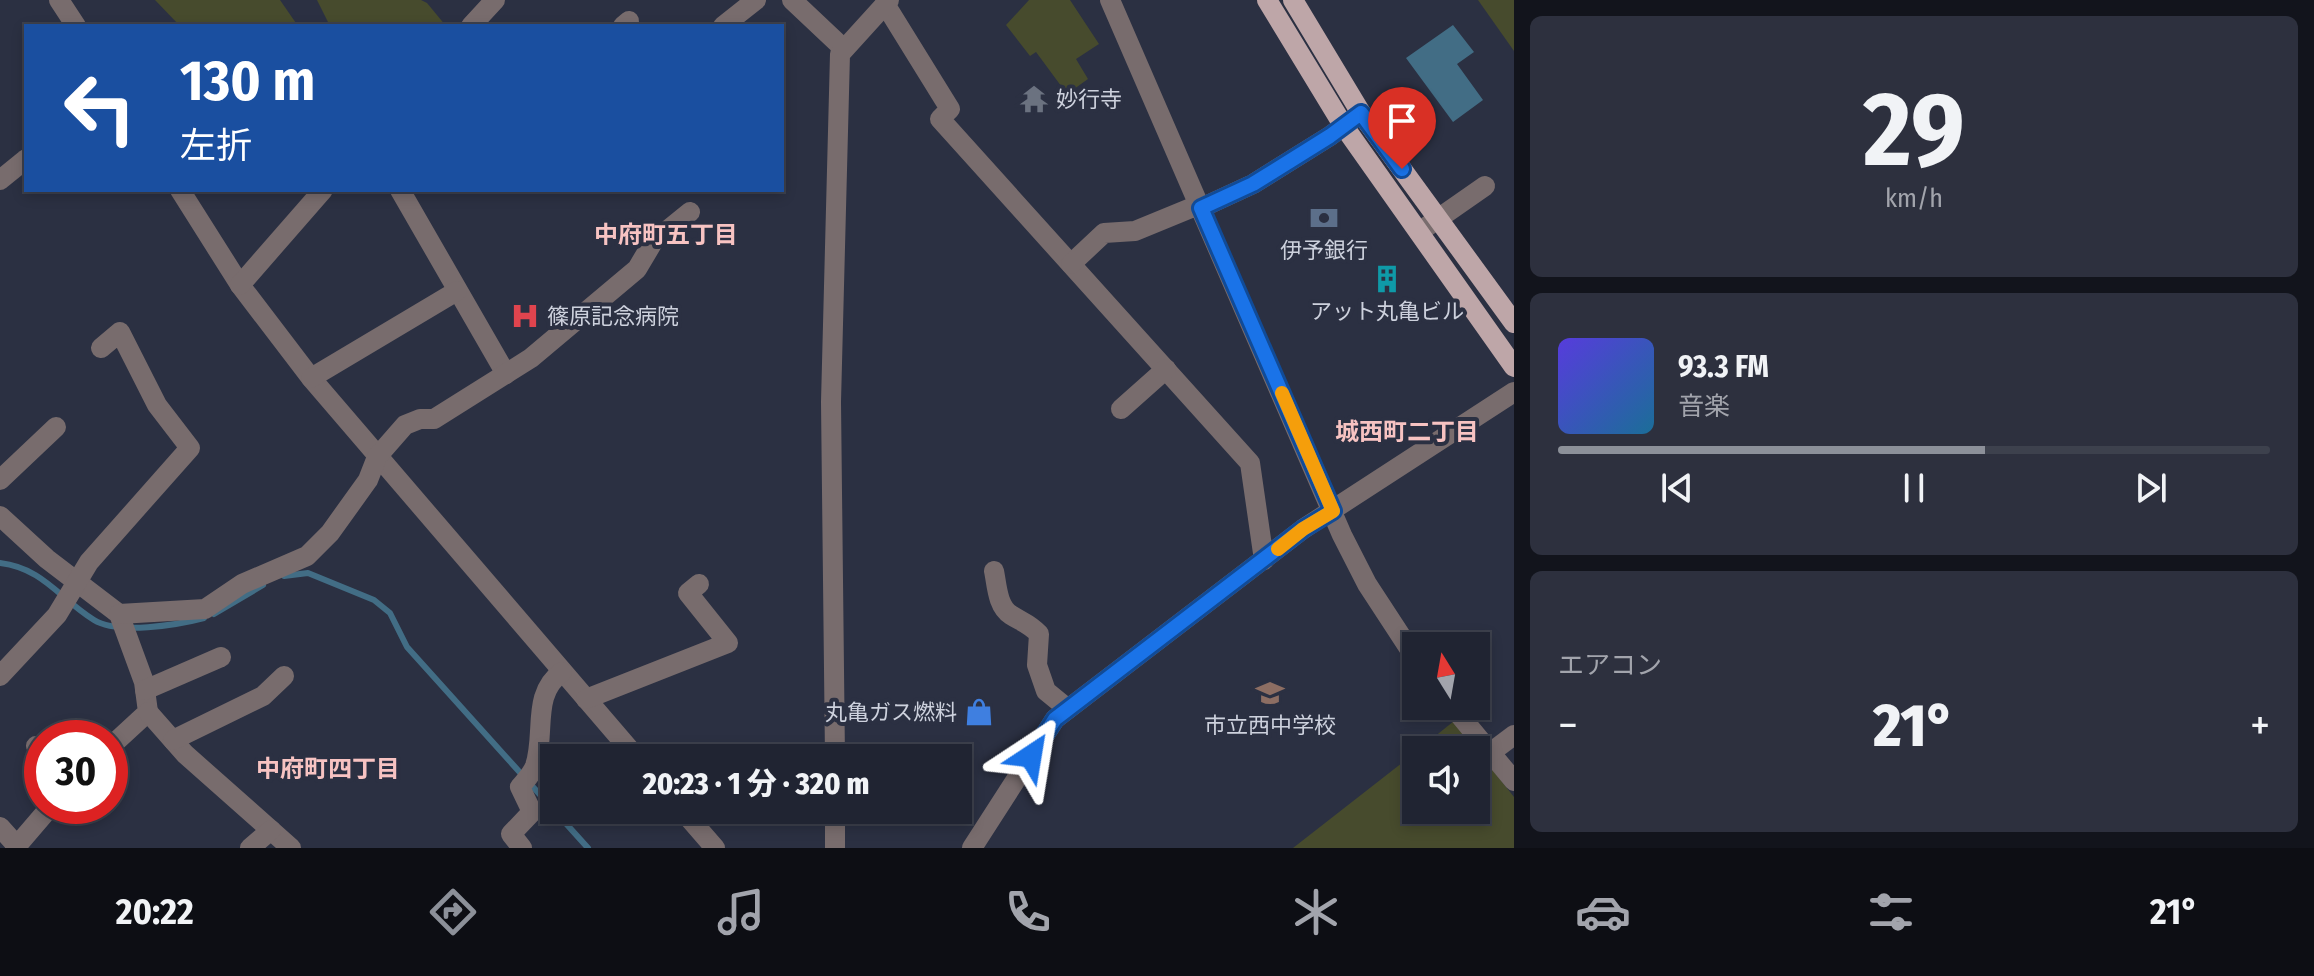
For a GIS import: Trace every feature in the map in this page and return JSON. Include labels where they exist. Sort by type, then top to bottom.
[{"type":"main road","points":[[1267,0],[1343,125],[1514,367]]},
{"type":"main road","points":[[1293,0],[1361,113],[1514,323]]},
{"type":"street","points":[[59,0],[75,24]]},
{"type":"street","points":[[473,24],[495,0]]},
{"type":"street","points":[[726,24],[756,0]]},
{"type":"street","points":[[792,0],[844,49]]},
{"type":"street","points":[[1110,0],[1333,511],[1367,584],[1402,638]]},
{"type":"street","points":[[835,744],[831,402],[840,54],[887,2],[950,109],[940,119],[1250,463],[1264,560]]},
{"type":"street","points":[[1071,264],[1104,233],[1135,231],[1191,208],[1201,208],[1253,184],[1361,113]]},
{"type":"street","points":[[0,180],[24,161]]},
{"type":"street","points":[[1419,232],[1485,186]]},
{"type":"street","points":[[181,192],[240,285],[311,378],[625,744]]},
{"type":"street","points":[[240,285],[321,192]]},
{"type":"street","points":[[401,192],[506,374]]},
{"type":"street","points":[[122,623],[205,609],[242,584],[307,556],[330,533],[368,480],[377,457],[405,425],[420,419],[434,419],[531,358],[637,269],[653,242],[690,212]]},
{"type":"street","points":[[311,378],[457,291]]},
{"type":"street","points":[[4,663],[57,615],[89,562],[190,448],[157,405],[120,332],[101,348]]},
{"type":"street","points":[[1121,409],[1166,369]]},
{"type":"street","points":[[972,848],[1055,719],[1303,529],[1514,392]]},
{"type":"street","points":[[0,480],[56,427]]},
{"type":"street","points":[[0,516],[72,590],[122,623],[145,690],[148,712],[173,740],[291,848]]},
{"type":"street","points":[[994,571],[999,598],[1007,613],[1027,622],[1039,634],[1037,665],[1046,691],[1068,709]]},
{"type":"street","points":[[586,699],[728,643],[688,593],[699,584]]},
{"type":"street","points":[[145,690],[221,657]]},
{"type":"street","points":[[522,848],[511,834],[532,812],[525,781],[535,766],[544,693],[551,680],[562,672]]},
{"type":"street","points":[[173,740],[263,696],[284,676]]},
{"type":"street","points":[[128,730],[148,712]]},
{"type":"street","points":[[1463,720],[1476,736]]},
{"type":"street","points":[[1514,735],[1490,753],[1514,781]]},
{"type":"street","points":[[0,827],[16,847],[36,824]]},
{"type":"street","points":[[694,824],[715,848]]},
{"type":"street","points":[[835,824],[835,848]]},
{"type":"street","points":[[250,848],[271,830]]},
{"type":"green space","points":[[155,0],[280,0],[297,24],[178,24]]},
{"type":"green space","points":[[317,0],[421,0],[444,24],[329,24]]},
{"type":"green space","points":[[1029,0],[1070,0],[1099,44],[1076,59],[1088,79],[1067,94],[1036,52],[1030,56],[1006,25]]},
{"type":"green space","points":[[1478,0],[1514,0],[1514,51]]},
{"type":"green space","points":[[1454,721],[1466,736],[1435,736]]},
{"type":"green space","points":[[1402,763],[1402,824],[1490,824],[1490,767],[1514,797],[1514,848],[1293,848]]},
{"type":"water","points":[[1453,25],[1474,52],[1457,64],[1483,100],[1453,122],[1406,58]]},
{"type":"waterway","points":[[0,563],[15,566],[40,578],[82,612],[105,625],[148,627],[204,618]]},
{"type":"waterway","points":[[284,576],[308,573],[374,600],[390,613],[407,647],[588,848]]},
{"type":"waterway","points":[[214,614],[263,585]]},
{"type":"slow traffic","points":[[1278,549],[1333,511],[1282,393]]},
{"type":"place","name":"妙行寺","points":[[1034,99]]},
{"type":"place","name":"伊予銀行","points":[[1324,218]]},
{"type":"place","name":"アット丸亀ビル","points":[[1387,279]]},
{"type":"place","name":"篠原記念病院","points":[[525,316]]},
{"type":"place","name":"市立西中学校","points":[[1270,693]]},
{"type":"place","name":"丸亀ガス燃料","points":[[979,712]]},
{"type":"district","name":"中府町五丁目","points":[[666,235]]},
{"type":"district","name":"城西町二丁目","points":[[1407,432]]},
{"type":"district","name":"中府町四丁目","points":[[328,769]]},
{"type":"route","points":[[1031,756],[1055,719],[1303,529],[1333,511],[1201,208],[1253,184],[1361,113],[1402,169]]}]
